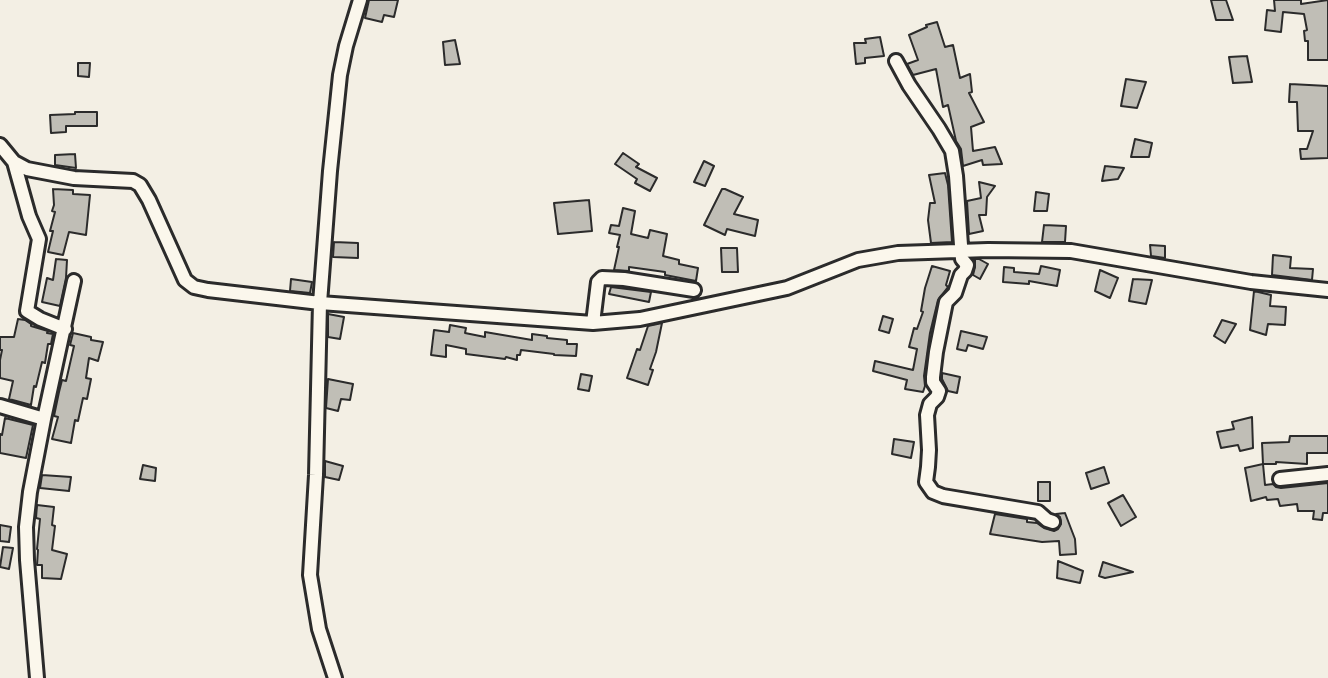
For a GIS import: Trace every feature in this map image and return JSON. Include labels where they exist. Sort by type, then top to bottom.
[{"type":"street","points":[[335,678],[319,629],[310,575],[316,475],[320,303],[340,75],[360,0]]},
{"type":"street","points":[[896,61],[952,151],[957,176],[962,258],[967,265],[955,293],[946,302],[936,352],[933,382],[939,391],[930,404],[927,415],[929,450],[926,482],[933,492],[943,496],[1038,512],[1053,523]]},
{"type":"street","points":[[0,145],[14,162],[27,169],[74,178],[133,181],[140,185],[185,280],[194,287],[320,303],[593,323],[640,319],[787,288],[858,260],[898,253],[988,250],[1072,251],[1251,282],[1328,290]]},
{"type":"street","points":[[14,162],[39,239],[27,311],[65,329]]},
{"type":"street","points":[[593,323],[598,282],[602,278],[694,290]]},
{"type":"street","points":[[37,678],[26,527],[44,419],[74,281]]},
{"type":"street","points":[[0,406],[44,419]]},
{"type":"street","points":[[1280,479],[1328,474]]},
{"type":"building","points":[[369,0],[398,0],[394,17],[384,15],[382,22],[365,18]]},
{"type":"building","points":[[1211,0],[1226,0],[1233,20],[1216,20]]},
{"type":"building","points":[[1274,0],[1301,0],[1301,4],[1328,0],[1328,60],[1308,60],[1304,14],[1283,12],[1281,32],[1265,30],[1267,10],[1275,11]]},
{"type":"building","points":[[937,22],[945,47],[953,45],[960,78],[970,74],[972,92],[969,93],[984,122],[971,127],[973,151],[995,147],[1002,164],[983,165],[982,160],[963,166],[961,149],[956,141],[948,105],[943,107],[936,69],[913,75],[907,64],[918,60],[909,35]]},
{"type":"building","points":[[880,37],[884,56],[865,58],[865,63],[856,64],[854,43],[866,43],[865,39]]},
{"type":"building","points":[[455,40],[460,64],[445,65],[443,42]]},
{"type":"building","points":[[1247,56],[1252,82],[1233,83],[1229,57]]},
{"type":"building","points":[[78,63],[90,63],[89,77],[78,76]]},
{"type":"building","points":[[1126,79],[1146,82],[1137,108],[1121,106]]},
{"type":"building","points":[[1290,84],[1328,86],[1328,158],[1301,159],[1300,149],[1307,149],[1313,131],[1298,131],[1297,102],[1289,102]]},
{"type":"building","points":[[97,112],[97,126],[66,126],[66,132],[51,133],[50,115]]},
{"type":"building","points":[[1135,139],[1152,143],[1149,157],[1131,157]]},
{"type":"building","points":[[623,153],[639,164],[636,167],[657,178],[650,191],[635,183],[637,179],[615,164]]},
{"type":"building","points":[[75,154],[76,168],[55,165],[55,155]]},
{"type":"building","points":[[704,161],[714,166],[705,186],[694,182]]},
{"type":"building","points":[[1105,166],[1124,168],[1118,179],[1102,181]]},
{"type":"building","points":[[945,173],[952,242],[931,243],[928,220],[930,203],[935,203],[929,175]]},
{"type":"building","points":[[979,182],[995,186],[987,197],[986,215],[979,215],[983,231],[969,234],[967,201],[981,198]]},
{"type":"building","points":[[53,189],[73,190],[73,194],[90,195],[86,235],[69,232],[63,255],[48,252],[55,212],[52,211]]},
{"type":"building","points":[[722,189],[743,197],[734,214],[758,220],[755,236],[727,229],[725,235],[704,225]]},
{"type":"building","points":[[1036,192],[1049,194],[1047,211],[1034,211]]},
{"type":"building","points":[[589,200],[592,231],[558,234],[554,203]]},
{"type":"building","points":[[623,208],[635,211],[631,234],[648,238],[650,230],[667,234],[663,256],[679,260],[679,264],[698,268],[696,281],[665,275],[665,272],[629,267],[629,271],[614,270],[620,235],[609,233],[611,225],[619,226]]},
{"type":"building","points":[[1044,225],[1066,226],[1065,242],[1042,242]]},
{"type":"building","points":[[334,242],[358,243],[358,258],[333,257]]},
{"type":"building","points":[[1150,245],[1165,246],[1165,258],[1151,256]]},
{"type":"building","points":[[721,248],[737,248],[738,272],[722,272]]},
{"type":"building","points":[[1273,255],[1291,257],[1290,268],[1313,269],[1312,280],[1272,275]]},
{"type":"building","points":[[56,259],[67,260],[60,306],[42,302],[47,278],[53,280]]},
{"type":"building","points":[[975,259],[988,264],[980,279],[973,275]]},
{"type":"building","points":[[932,266],[950,271],[946,285],[948,287],[938,300],[930,333],[923,392],[905,389],[907,380],[873,371],[875,361],[913,370],[917,349],[909,347],[914,328],[917,329],[923,312],[925,288]]},
{"type":"building","points":[[1041,266],[1060,270],[1057,286],[1029,281],[1029,284],[1003,282],[1004,267],[1014,268],[1014,272],[1039,274]]},
{"type":"building","points":[[1100,270],[1118,278],[1110,298],[1095,291]]},
{"type":"building","points":[[291,279],[312,282],[310,293],[290,291]]},
{"type":"building","points":[[1133,279],[1152,280],[1146,304],[1129,301]]},
{"type":"building","points":[[611,287],[651,292],[649,302],[609,294]]},
{"type":"building","points":[[1254,291],[1271,295],[1270,306],[1286,307],[1285,325],[1268,324],[1266,335],[1250,330]]},
{"type":"building","points":[[328,314],[344,317],[340,339],[328,337]]},
{"type":"building","points":[[883,316],[893,319],[889,333],[879,330]]},
{"type":"building","points":[[18,319],[53,334],[51,344],[48,344],[45,363],[42,362],[36,387],[34,386],[31,405],[9,399],[13,381],[0,378],[0,337],[14,337]]},
{"type":"building","points":[[1222,320],[1236,324],[1225,343],[1214,336]]},
{"type":"building","points":[[662,323],[648,385],[627,378],[648,326]]},
{"type":"building","points":[[450,325],[466,328],[465,333],[485,337],[485,332],[532,340],[532,334],[567,340],[567,344],[577,344],[576,356],[521,350],[517,360],[505,359],[466,354],[466,349],[446,345],[446,357],[431,355],[434,330],[449,332]]},
{"type":"building","points":[[961,331],[987,337],[983,349],[968,345],[966,351],[957,349]]},
{"type":"building","points":[[73,333],[103,342],[98,361],[89,358],[86,378],[91,379],[87,399],[83,398],[78,421],[75,420],[71,443],[52,439],[58,417],[54,416],[59,392],[62,380],[66,381],[74,346],[70,345]]},
{"type":"building","points":[[942,373],[960,377],[957,393],[948,391]]},
{"type":"building","points":[[581,374],[592,376],[589,391],[578,389]]},
{"type":"building","points":[[328,379],[353,384],[350,400],[341,399],[338,411],[326,408]]},
{"type":"building","points":[[1252,417],[1253,448],[1240,451],[1238,445],[1221,448],[1217,432],[1234,429],[1232,422]]},
{"type":"building","points":[[5,418],[33,425],[26,458],[0,453],[0,434],[2,435]]},
{"type":"building","points":[[1290,436],[1328,436],[1328,453],[1307,453],[1307,464],[1263,464],[1262,443],[1289,442]]},
{"type":"building","points":[[894,439],[914,442],[911,458],[892,454]]},
{"type":"building","points":[[325,461],[343,466],[339,480],[325,477]]},
{"type":"building","points":[[1263,464],[1265,485],[1273,484],[1281,488],[1328,483],[1328,513],[1323,513],[1322,520],[1313,519],[1314,511],[1298,511],[1297,504],[1280,506],[1278,499],[1267,500],[1266,497],[1251,501],[1245,468]]},
{"type":"building","points":[[143,465],[156,468],[155,481],[140,479]]},
{"type":"building","points":[[1104,467],[1109,483],[1091,489],[1086,473]]},
{"type":"building","points":[[42,475],[71,477],[69,491],[40,488]]},
{"type":"building","points":[[1038,482],[1050,482],[1050,501],[1038,501]]},
{"type":"building","points":[[1123,495],[1136,517],[1121,526],[1108,503]]},
{"type":"building","points":[[37,505],[54,507],[52,550],[67,554],[61,579],[42,578],[42,565],[37,565],[40,519],[36,518]]},
{"type":"building","points":[[1065,513],[1075,539],[1076,554],[1060,555],[1059,541],[1042,542],[990,534],[995,514],[1027,519],[1027,522],[1037,523],[1054,531],[1061,524],[1060,517],[1056,514]]},
{"type":"building","points":[[0,525],[11,527],[9,542],[0,541]]},
{"type":"building","points":[[3,547],[13,548],[9,569],[0,567]]},
{"type":"building","points":[[1058,561],[1083,571],[1080,583],[1057,578]]},
{"type":"building","points":[[1103,562],[1133,572],[1105,578],[1099,576]]}]
